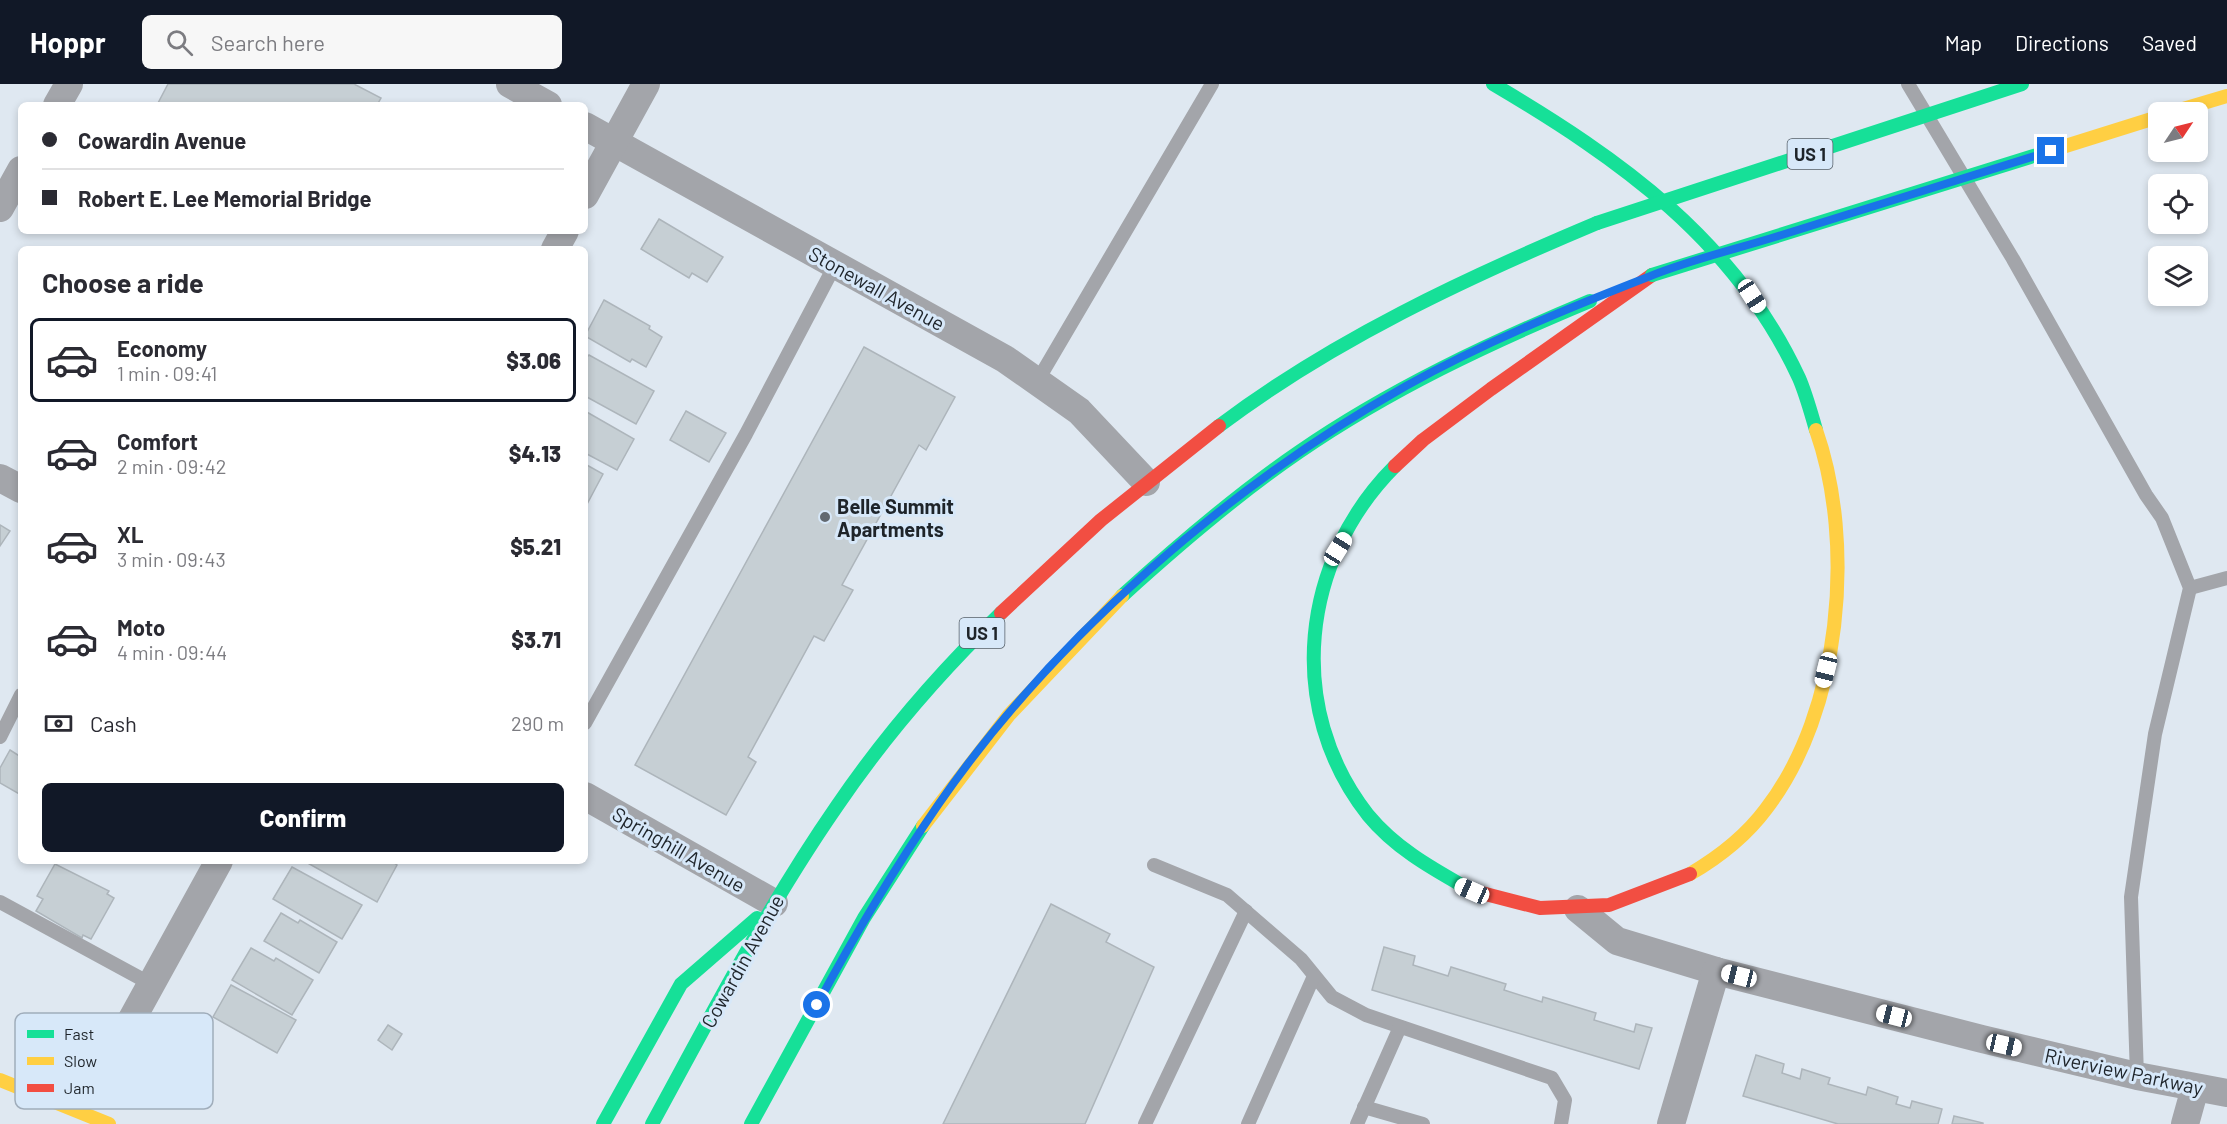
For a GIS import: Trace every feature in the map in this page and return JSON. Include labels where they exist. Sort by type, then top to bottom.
[{"type":"main road","points":[[1493,84],[1552,117],[1658,193],[1703,236],[1752,296],[1780,339],[1815,418],[1832,491],[1837,530],[1837,611],[1832,650],[1810,726],[1796,764],[1758,822],[1732,847],[1706,866],[1664,888],[1621,902],[1578,909],[1537,909],[1472,891],[1446,880],[1409,855],[1383,833],[1354,798],[1334,764],[1322,728],[1314,687],[1312,649],[1315,613],[1324,581],[1338,549],[1380,483],[1400,460],[1535,355],[1652,275]]},
{"type":"main road","name":"US 1","points":[[1146,482],[1287,378],[1400,314],[1514,257],[1597,223],[2022,84]]},
{"type":"main road","points":[[2207,102],[2227,96]]},
{"type":"main road","points":[[751,1124],[872,906],[940,802],[1020,700],[1108,609],[1202,525],[1303,449],[1408,385],[1519,329],[1652,275],[2148,120]]},
{"type":"main road","name":"Cowardin Avenue","points":[[652,1124],[774,903],[840,803],[903,722],[988,626],[1080,538],[1146,482]]},
{"type":"main road","points":[[603,1124],[681,984],[774,903]]},
{"type":"main road","points":[[0,1080],[15,1086]]},
{"type":"main road","points":[[72,1109],[109,1124]]},
{"type":"street","points":[[59,102],[69,84]]},
{"type":"street","points":[[510,84],[543,102]]},
{"type":"street","points":[[588,190],[646,84]]},
{"type":"street","name":"Stonewall Avenue","points":[[588,128],[1038,380],[1079,411],[1146,482]]},
{"type":"street","points":[[0,208],[18,175]]},
{"type":"street","points":[[0,478],[18,487]]},
{"type":"street","name":"Springhill Avenue","points":[[588,798],[774,903]]},
{"type":"street","points":[[135,1013],[217,864]]},
{"type":"street","name":"Riverview Parkway","points":[[1578,909],[1617,941],[1716,971],[1982,1039],[2137,1076],[2227,1093]]},
{"type":"street","points":[[1671,1124],[1716,971]]},
{"type":"street","points":[[2185,1124],[2195,1088]]},
{"type":"lane","points":[[1038,380],[1212,84]]},
{"type":"lane","points":[[1908,84],[2013,259],[2146,495],[2162,518],[2190,588],[2155,734],[2131,897],[2137,1076]]},
{"type":"lane","points":[[588,718],[746,434],[836,265]]},
{"type":"lane","points":[[2190,588],[2227,578]]},
{"type":"lane","points":[[0,737],[18,701]]},
{"type":"lane","points":[[1154,865],[1227,895],[1301,959],[1332,997],[1366,1015],[1552,1078],[1565,1100],[1561,1124]]},
{"type":"lane","points":[[0,902],[151,984]]},
{"type":"lane","points":[[1145,1124],[1246,911]]},
{"type":"lane","points":[[1248,1124],[1314,976]]},
{"type":"lane","points":[[1357,1124],[1400,1027]]},
{"type":"lane","points":[[1365,1107],[1423,1124]]},
{"type":"building","points":[[168,84],[354,84],[381,98],[379,102],[159,102]]},
{"type":"building","points":[[659,219],[723,257],[707,282],[692,273],[689,278],[641,249]]},
{"type":"building","points":[[604,300],[650,326],[649,329],[662,337],[646,367],[632,359],[630,362],[588,338],[588,330]]},
{"type":"building","name":"Belle Summit Apartments","points":[[864,347],[955,397],[926,450],[919,445],[842,585],[853,590],[824,641],[814,636],[748,757],[756,762],[726,815],[635,765]]},
{"type":"building","points":[[588,356],[654,391],[636,424],[588,398]]},
{"type":"building","points":[[686,411],[726,433],[709,462],[670,440]]},
{"type":"building","points":[[588,413],[634,439],[617,470],[588,455]]},
{"type":"building","points":[[588,466],[603,474],[588,502]]},
{"type":"building","points":[[0,525],[10,531],[0,546]]},
{"type":"building","points":[[10,750],[18,755],[18,793],[0,783],[0,768]]},
{"type":"building","points":[[55,864],[109,891],[107,894],[114,898],[91,939],[83,935],[82,938],[36,911],[43,899],[37,896]]},
{"type":"building","points":[[309,864],[396,864],[377,902]]},
{"type":"building","points":[[292,867],[362,905],[342,939],[273,899]]},
{"type":"building","points":[[1051,904],[1110,934],[1106,942],[1154,967],[1085,1124],[943,1124]]},
{"type":"building","points":[[281,913],[298,923],[300,920],[337,942],[319,973],[264,941]]},
{"type":"building","points":[[1384,947],[1415,956],[1413,965],[1448,976],[1451,967],[1506,984],[1504,990],[1542,1002],[1543,997],[1596,1013],[1594,1020],[1634,1032],[1636,1024],[1652,1028],[1639,1069],[1372,990]]},
{"type":"building","points":[[251,948],[274,961],[276,958],[313,980],[292,1015],[232,980]]},
{"type":"building","points":[[231,985],[296,1020],[277,1053],[213,1017]]},
{"type":"building","points":[[388,1025],[402,1034],[392,1050],[378,1040]]},
{"type":"building","points":[[1756,1055],[1784,1064],[1782,1073],[1800,1079],[1802,1069],[1830,1078],[1828,1084],[1866,1095],[1868,1087],[1898,1097],[1896,1104],[1910,1108],[1912,1101],[1942,1109],[1938,1124],[1838,1124],[1743,1096]]},
{"type":"building","points":[[1954,1116],[1983,1123],[1983,1124],[1952,1124]]},
{"type":"traffic: fast","points":[[1493,84],[1585,142],[1629,174],[1670,207],[1708,244],[1742,284],[1773,329],[1799,378],[1816,430]]},
{"type":"traffic: fast","points":[[1597,223],[2022,84]]},
{"type":"traffic: fast","points":[[1652,275],[2056,149]]},
{"type":"traffic: fast","points":[[1219,426],[1263,395],[1354,338],[1450,289],[1597,223]]},
{"type":"traffic: fast","points":[[1122,596],[1230,503],[1333,429],[1440,369],[1590,301]]},
{"type":"traffic: fast","points":[[1395,466],[1363,504],[1339,545],[1323,590],[1315,636],[1315,682],[1324,729],[1341,773],[1368,815],[1403,848],[1470,890]]},
{"type":"traffic: fast","points":[[652,1124],[763,923],[811,844],[874,755],[914,705],[1001,613]]},
{"type":"traffic: fast","points":[[751,1124],[864,918],[923,826]]},
{"type":"traffic: fast","points":[[603,1124],[681,984],[757,918]]},
{"type":"traffic: slow","points":[[2207,102],[2227,96]]},
{"type":"traffic: slow","points":[[2056,149],[2148,120]]},
{"type":"traffic: slow","points":[[1690,874],[1731,845],[1766,809],[1791,770],[1811,725],[1825,677],[1834,626],[1838,574],[1836,524],[1828,475],[1816,430]]},
{"type":"traffic: slow","points":[[923,826],[1009,715],[1122,596]]},
{"type":"traffic: slow","points":[[0,1080],[15,1086]]},
{"type":"traffic: slow","points":[[72,1109],[109,1124]]},
{"type":"traffic: jam","points":[[1395,466],[1423,440],[1491,389],[1652,275]]},
{"type":"traffic: jam","points":[[1001,613],[1101,520],[1219,426]]},
{"type":"traffic: jam","points":[[1470,890],[1540,908],[1609,905],[1690,874]]},
{"type":"place","name":"Belle Summit Apartments","points":[[825,517]]},
{"type":"route","points":[[817,1005],[872,906],[940,802],[1020,700],[1108,609],[1202,525],[1303,449],[1408,385],[1519,329],[1652,275],[2051,151]]}]
